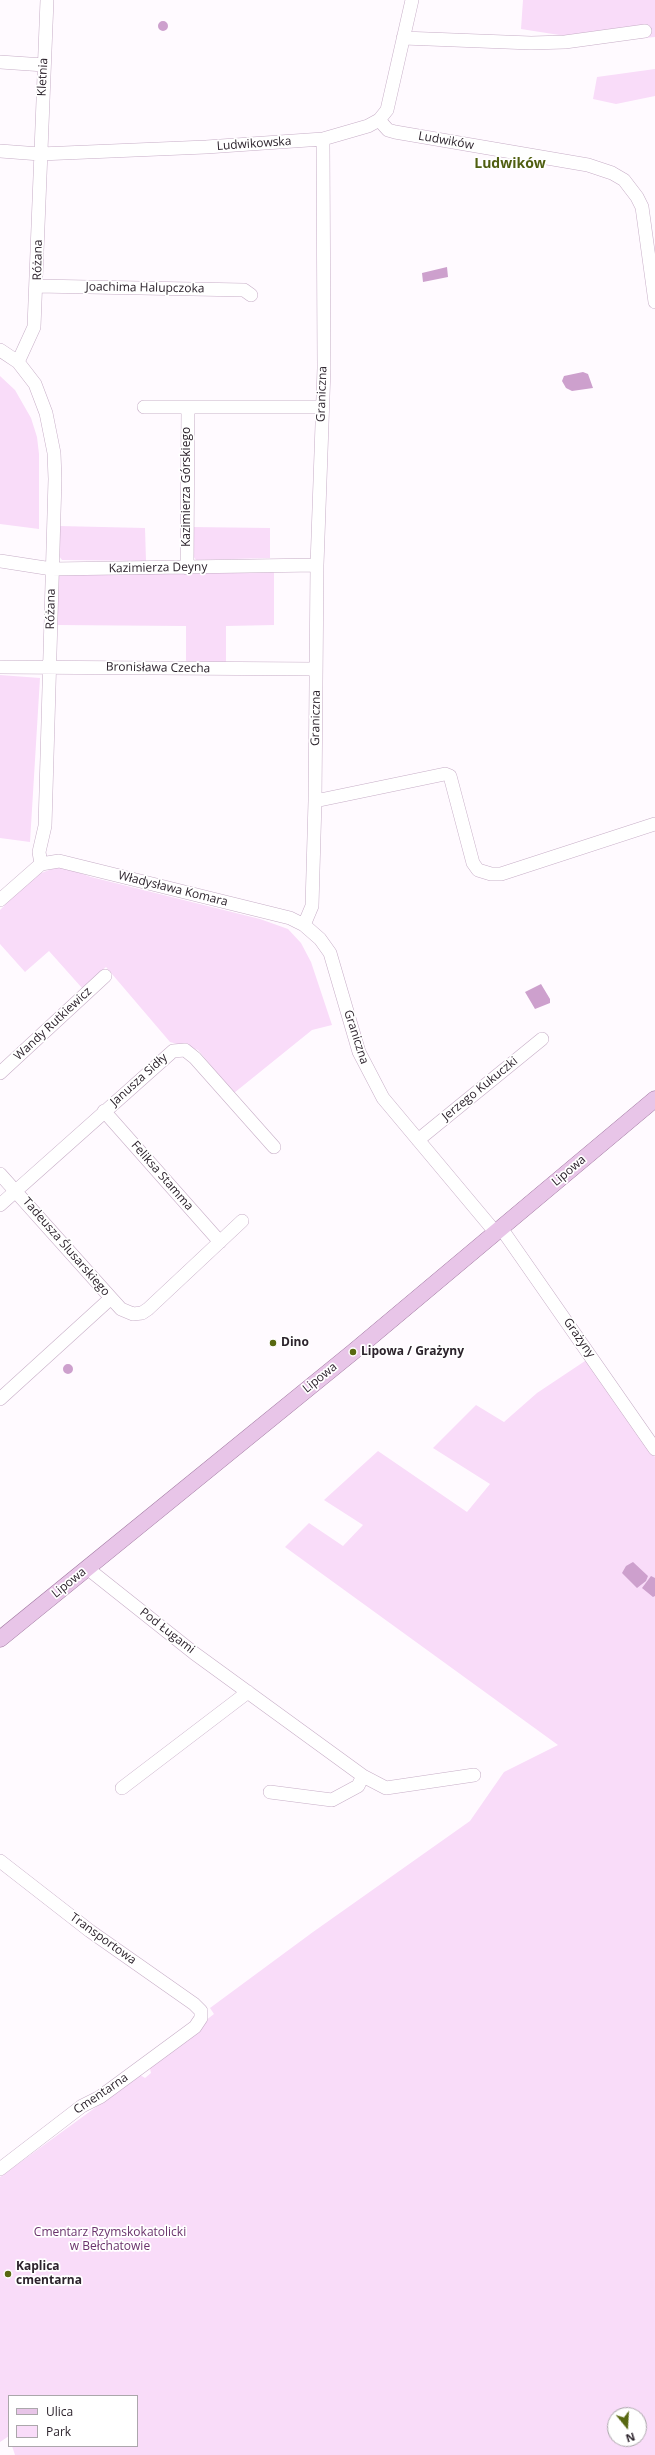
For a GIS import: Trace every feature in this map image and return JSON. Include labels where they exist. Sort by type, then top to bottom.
[{"type":"main road","name":"Lipowa","points":[[0,1639],[499,1230],[655,1099]]},
{"type":"street","name":"Kletnia","points":[[40,154],[47,0]]},
{"type":"street","points":[[380,120],[388,107],[412,0]]},
{"type":"street","points":[[403,38],[531,43],[565,42],[645,32]]},
{"type":"street","points":[[0,62],[44,65]]},
{"type":"street","name":"Ludwikowska","points":[[0,150],[40,154],[206,147],[323,139],[380,120]]},
{"type":"street","name":"Ludwików","points":[[380,120],[388,130],[395,132],[588,165],[612,173],[624,180],[637,197],[642,207],[655,302]]},
{"type":"street","name":"Graniczna","points":[[323,139],[324,368],[317,565],[312,906],[304,925],[320,939],[330,953],[359,1052],[372,1080],[383,1098],[418,1140],[499,1230]]},
{"type":"street","name":"Różana","points":[[18,362],[32,336],[37,286],[40,154]]},
{"type":"street","name":"Joachima Halupczoka","points":[[37,286],[244,290],[251,295]]},
{"type":"street","name":"Różana","points":[[0,350],[18,362],[39,392],[53,444],[55,479],[50,667],[45,826],[39,852],[41,864]]},
{"type":"street","points":[[144,407],[322,407]]},
{"type":"street","name":"Kazimierza Górskiego","points":[[187,568],[188,407]]},
{"type":"street","name":"Kazimierza Deyny","points":[[0,561],[52,569],[317,565]]},
{"type":"street","name":"Bronisława Czecha","points":[[0,667],[316,670]]},
{"type":"street","points":[[314,801],[445,774],[450,776],[473,863],[478,870],[491,874],[501,874],[655,824]]},
{"type":"street","name":"Władysława Komara","points":[[41,864],[53,861],[76,864],[290,918],[304,925]]},
{"type":"street","points":[[0,900],[41,864]]},
{"type":"street","name":"Wandy Rutkiewicz","points":[[0,1073],[105,976]]},
{"type":"street","name":"Jerzego Kukuczki","points":[[418,1140],[542,1039]]},
{"type":"street","name":"Janusza Sidły","points":[[0,1205],[173,1050],[185,1050],[195,1058],[274,1147]]},
{"type":"street","name":"Feliksa Stamma","points":[[104,1111],[220,1242]]},
{"type":"street","name":"Tadeusza Ślusarskiego","points":[[0,1174],[16,1190],[121,1309],[136,1315],[148,1309],[220,1242]]},
{"type":"street","points":[[220,1242],[242,1221]]},
{"type":"street","name":"Grażyny","points":[[499,1230],[655,1449]]},
{"type":"street","points":[[0,1399],[111,1298]]},
{"type":"street","name":"Pod Ługami","points":[[87,1568],[194,1653],[363,1776],[386,1788],[474,1775]]},
{"type":"street","points":[[122,1788],[248,1692]]},
{"type":"street","points":[[270,1792],[332,1800],[358,1786],[363,1776]]},
{"type":"street","name":"Transportowa","points":[[0,1861],[90,1931],[194,2004],[201,2011],[201,2018]]},
{"type":"street","name":"Cmentarna","points":[[0,2169],[82,2106],[100,2097],[195,2027],[201,2018]]},
{"type":"green space","points":[[523,0],[655,0],[655,37],[604,42],[521,29]]},
{"type":"green space","points":[[655,69],[655,96],[616,104],[593,99],[597,77]]},
{"type":"green space","points":[[0,376],[15,390],[31,418],[37,437],[39,454],[39,529],[0,524]]},
{"type":"green space","points":[[59,526],[145,528],[146,561],[62,560],[59,556]]},
{"type":"green space","points":[[192,527],[270,528],[270,558],[196,560],[193,556]]},
{"type":"green space","points":[[272,569],[274,573],[274,625],[226,626],[226,663],[186,663],[186,626],[57,625],[57,573]]},
{"type":"green space","points":[[0,675],[40,678],[30,842],[0,838]]},
{"type":"green space","points":[[54,868],[66,868],[91,877],[260,919],[288,929],[301,943],[311,962],[332,1025],[312,1030],[234,1093],[198,1050],[170,1042],[106,967],[82,988],[49,951],[25,972],[0,944],[0,910],[34,876]]},
{"type":"green space","name":"Cmentarz Rzymskokatolicki w Bełchatowie","points":[[588,1359],[655,1457],[655,2455],[15,2455],[12,2447],[138,2447],[138,2395],[8,2395],[8,2437],[0,2442],[0,2177],[140,2075],[145,2078],[151,2073],[149,2064],[214,2014],[210,2008],[313,1932],[470,1821],[504,1772],[558,1745],[285,1547],[309,1523],[343,1546],[363,1525],[324,1500],[378,1451],[467,1512],[490,1484],[433,1448],[476,1405],[504,1422],[537,1393]]},
{"type":"shaded area","points":[[161,21],[165,21],[167,22],[167,30],[161,31],[158,28],[158,24]]},
{"type":"shaded area","points":[[447,267],[448,277],[423,282],[422,273]]},
{"type":"shaded area","points":[[583,372],[588,374],[593,388],[572,391],[566,388],[562,381],[564,376]]},
{"type":"shaded area","points":[[541,984],[550,999],[550,1003],[535,1009],[525,992]]},
{"type":"shaded area","points":[[66,1364],[70,1364],[72,1365],[72,1373],[66,1374],[63,1371],[63,1367]]},
{"type":"shaded area","points":[[633,1562],[648,1576],[646,1581],[637,1588],[622,1573],[626,1566]]},
{"type":"shaded area","points":[[651,1576],[655,1578],[655,1596],[653,1597],[642,1588]]},
{"type":"place","name":"Dino","points":[[273,1343]]},
{"type":"place","name":"Lipowa / Grażyny","points":[[353,1352]]},
{"type":"place","name":"Kaplica cmentarna","points":[[8,2274]]},
{"type":"district","name":"Ludwików","points":[[510,164]]}]
